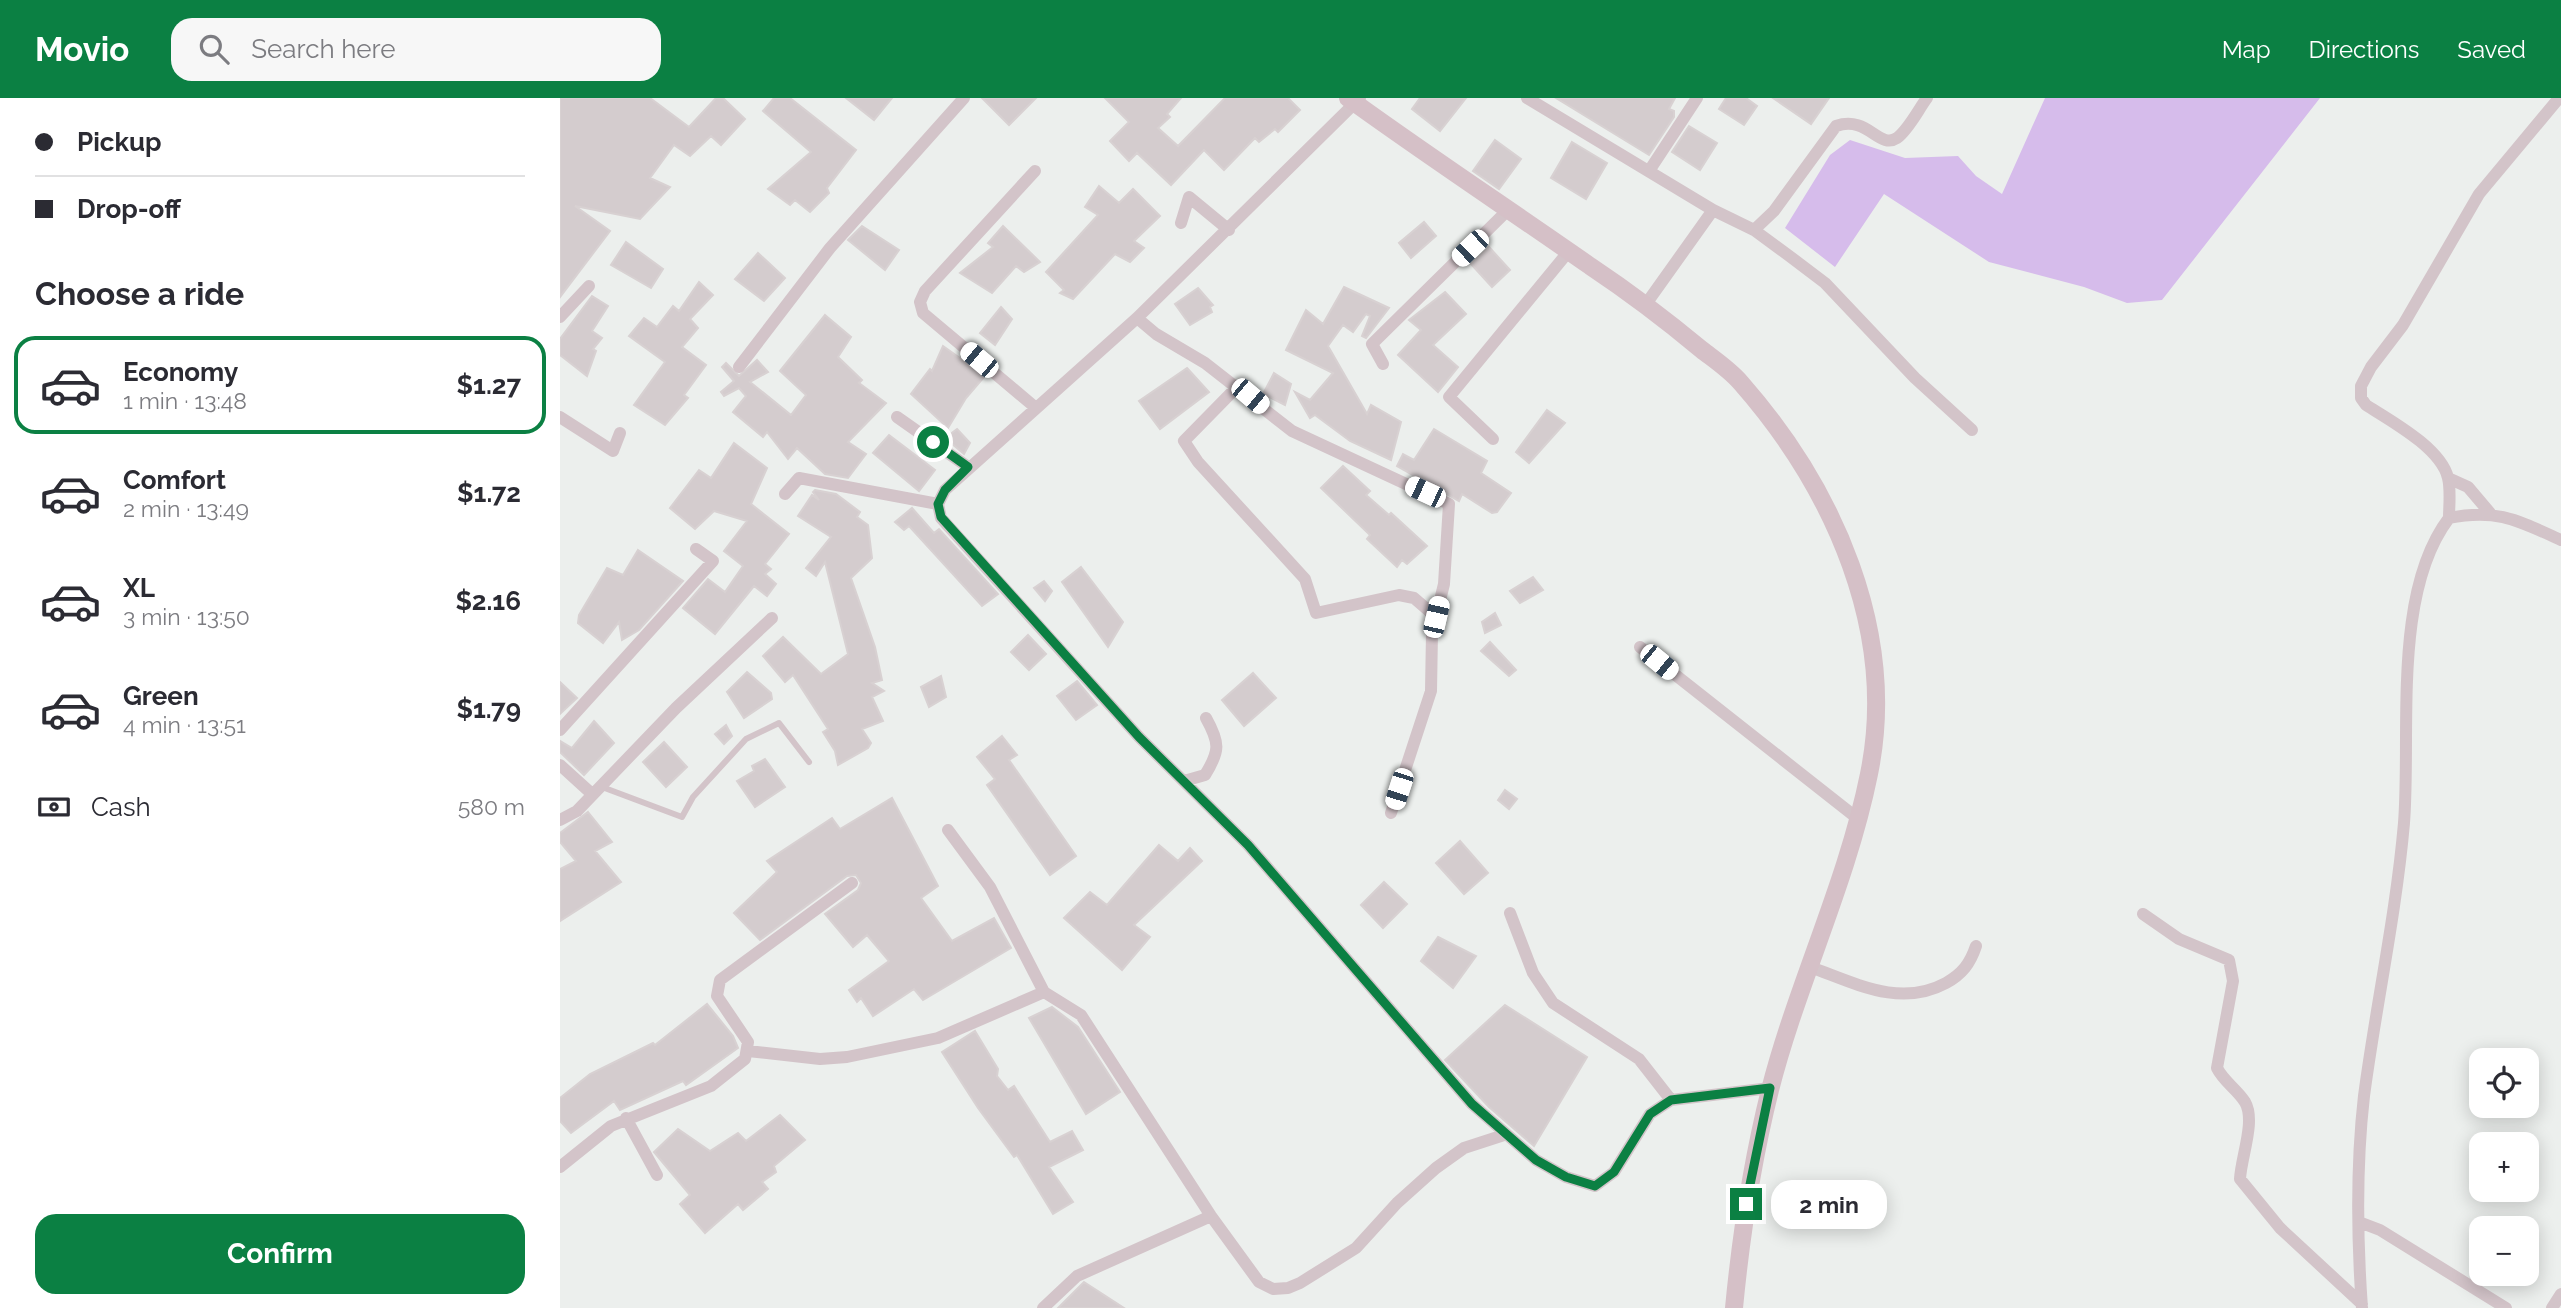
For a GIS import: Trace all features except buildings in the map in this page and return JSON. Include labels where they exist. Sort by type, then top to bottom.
[{"type":"main road","points":[[1355,100],[1646,304],[1740,381],[1803,465],[1836,526],[1860,593],[1874,645],[1876,711],[1869,773],[1770,1088],[1742,1227],[1734,1308]]},
{"type":"street","points":[[738,367],[830,248],[964,98]]},
{"type":"street","points":[[1527,98],[1713,210],[1754,230],[1825,284],[1915,378],[1972,430]]},
{"type":"street","points":[[1649,171],[1697,98]]},
{"type":"street","points":[[1754,230],[1774,211],[1836,125],[1860,123],[1881,139],[1892,141],[1899,136],[1927,98]]},
{"type":"street","points":[[2490,513],[2468,487],[2448,478],[2421,442],[2366,405],[2361,398],[2361,386],[2371,367],[2403,325],[2479,194],[2558,98]]},
{"type":"street","points":[[1355,100],[1229,230],[1137,318],[945,490],[938,504],[941,517],[1139,737],[1248,845],[1464,1095],[1504,1135],[1536,1160],[1566,1177],[1595,1186],[1614,1172],[1650,1114],[1671,1100],[1770,1088]]},
{"type":"street","points":[[1035,171],[925,291],[920,302],[923,313],[1036,408]]},
{"type":"street","points":[[1181,223],[1189,197],[1229,230]]},
{"type":"street","points":[[1383,364],[1372,344],[1509,209]]},
{"type":"street","points":[[1646,304],[1713,210]]},
{"type":"street","points":[[1493,439],[1449,397],[1569,251]]},
{"type":"street","points":[[560,317],[589,286]]},
{"type":"street","points":[[1137,318],[1156,334],[1237,387],[1292,431],[1449,503],[1444,584],[1432,633],[1430,691],[1391,813]]},
{"type":"street","points":[[1237,387],[1184,441],[1207,473],[1305,579],[1316,613],[1399,594],[1414,598],[1436,617]]},
{"type":"street","points":[[560,417],[613,451],[620,433]]},
{"type":"street","points":[[897,417],[968,467]]},
{"type":"street","points":[[785,494],[799,478],[938,504]]},
{"type":"street","points":[[2362,1306],[2359,1222],[2364,1097],[2386,966],[2404,821],[2407,668],[2425,563],[2437,534],[2449,518],[2448,478]]},
{"type":"street","points":[[2449,518],[2490,513],[2507,516],[2561,540]]},
{"type":"street","points":[[560,730],[713,561],[696,549]]},
{"type":"street","points":[[560,820],[577,811],[772,618]]},
{"type":"street","points":[[1640,647],[1857,818]]},
{"type":"street","points":[[1184,781],[1205,775],[1214,760],[1218,739],[1206,718]]},
{"type":"street","points":[[560,765],[596,790]]},
{"type":"street","points":[[948,830],[990,887],[1044,992],[1081,1016],[1210,1216],[1259,1282],[1273,1289],[1288,1288],[1356,1248],[1397,1203],[1436,1168],[1464,1149],[1504,1135]]},
{"type":"street","points":[[560,1167],[611,1126],[710,1086],[745,1059],[748,1042],[717,996],[720,980],[852,883]]},
{"type":"street","points":[[1510,913],[1533,973],[1553,1003],[1639,1059],[1671,1100]]},
{"type":"street","points":[[2143,914],[2179,939],[2229,960],[2233,981],[2217,1068],[2222,1080],[2243,1099],[2248,1110],[2241,1179],[2280,1228],[2362,1306]]},
{"type":"street","points":[[1810,967],[1882,992],[1906,996],[1926,992],[1959,975],[1972,960],[1976,946]]},
{"type":"street","points":[[748,1051],[809,1058],[847,1058],[938,1038],[1044,992]]},
{"type":"street","points":[[626,1118],[657,1175]]},
{"type":"street","points":[[1043,1308],[1077,1276],[1210,1216]]},
{"type":"street","points":[[2359,1222],[2400,1241],[2506,1308]]},
{"type":"street","points":[[2552,1308],[2561,1294]]},
{"type":"lane","points":[[596,790],[682,817],[693,797],[746,739],[779,723],[809,762]]},
{"type":"shaded area","points":[[2045,98],[2320,98],[2162,300],[2127,303],[2084,287],[1989,262],[1884,194],[1835,267],[1785,228],[1830,155],[1850,140],[1905,158],[1958,156],[1976,176],[2002,194]]},
{"type":"route","points":[[933,442],[968,467],[945,490],[938,504],[941,517],[1139,737],[1248,845],[1472,1104],[1504,1135],[1536,1160],[1566,1177],[1595,1186],[1614,1172],[1650,1114],[1671,1100],[1770,1088],[1746,1204]]}]
